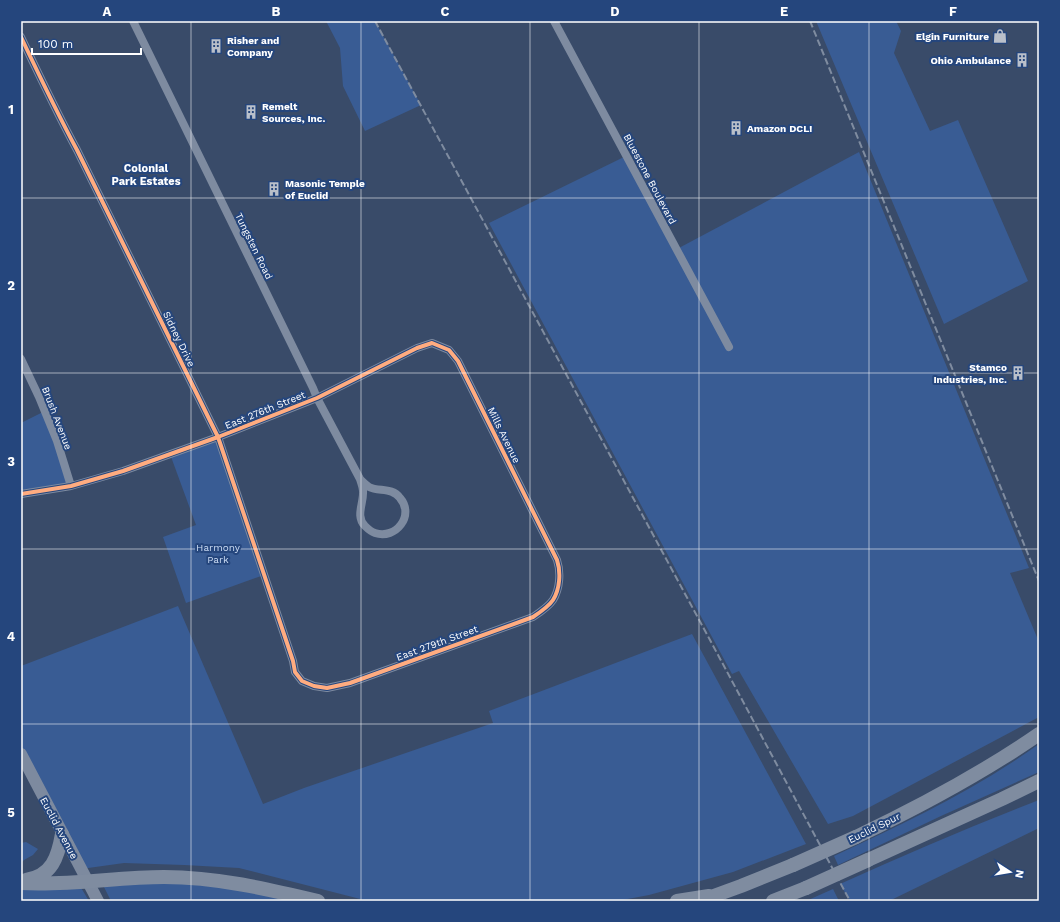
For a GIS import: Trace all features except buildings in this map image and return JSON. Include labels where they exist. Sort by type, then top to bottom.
[{"type":"highway","name":"Euclid Spur","points":[[700,901],[793,865],[856,837],[913,809],[1006,756],[1039,734]]},
{"type":"highway","points":[[773,901],[806,888],[1039,781]]},
{"type":"highway","points":[[1002,799],[1039,786]]},
{"type":"highway","points":[[21,881],[38,877],[49,868],[55,860],[62,834]]},
{"type":"highway","points":[[21,881],[75,882],[150,877],[180,877],[248,886],[318,901]]},
{"type":"highway","points":[[677,901],[716,895]]},
{"type":"main road","name":"Euclid Avenue","points":[[21,754],[98,901]]},
{"type":"street","name":"Tungsten Road","points":[[133,21],[313,388],[316,398],[360,479],[363,490],[360,515],[363,524],[375,533],[390,533],[398,529],[406,513],[404,504],[400,497],[393,492],[370,487],[360,479]]},
{"type":"street","name":"Bluestone Boulevard","points":[[554,21],[728,347]]},
{"type":"street","name":"Sidney Drive","points":[[21,37],[60,120],[77,150],[218,437],[293,661]]},
{"type":"street","name":"Mills Avenue","points":[[416,348],[432,343],[449,350],[458,361],[557,560]]},
{"type":"street","name":"East 276th Street","points":[[21,494],[71,486],[123,471],[218,437],[316,398],[416,348]]},
{"type":"street","name":"Brush Avenue","points":[[21,359],[39,397],[57,441],[71,486]]},
{"type":"street","name":"East 279th Street","points":[[293,661],[295,672],[302,680],[314,686],[327,688],[350,683],[533,617],[552,601],[559,587],[557,560]]},
{"type":"green space","points":[[326,21],[375,21],[421,105],[365,131],[343,86],[340,48]]},
{"type":"green space","points":[[816,21],[896,21],[901,31],[894,53],[930,131],[958,120],[1028,281],[944,324]]},
{"type":"green space","points":[[859,152],[1029,568],[1010,573],[1039,642],[1039,717],[853,816],[828,824],[739,671],[732,674],[489,223],[626,156],[677,249]]},
{"type":"green space","points":[[45,411],[71,486],[21,494],[21,423]]},
{"type":"green space","name":"Harmony Park","points":[[218,437],[264,575],[186,603],[163,537],[196,525],[170,454]]},
{"type":"green space","points":[[178,606],[263,804],[304,788],[493,723],[489,711],[692,634],[806,844],[733,872],[649,895],[617,901],[368,901],[239,868],[124,863],[81,869],[21,754],[21,666]]},
{"type":"green space","points":[[1039,744],[1039,772],[941,816],[838,865],[834,856],[965,791],[1015,761]]},
{"type":"green space","points":[[1039,800],[1039,828],[889,901],[850,901],[840,884],[939,840]]},
{"type":"green space","points":[[26,842],[38,849],[33,855],[21,863],[21,843]]},
{"type":"green space","points":[[198,883],[299,901],[111,901],[104,887],[110,884]]},
{"type":"green space","points":[[21,886],[80,886],[89,901],[21,901]]},
{"type":"green space","points":[[833,889],[839,901],[806,901]]},
{"type":"railway","points":[[375,21],[850,901]]},
{"type":"railway","points":[[810,21],[1039,581]]},
{"type":"cycle path","points":[[21,37],[218,437],[293,661],[295,672],[302,681],[314,686],[327,688],[350,683],[533,617],[553,600],[558,586],[559,575],[557,560],[458,361],[449,350],[432,343],[417,348],[317,398],[218,437],[123,471],[71,486],[21,494]]},
{"type":"place","name":"Elgin Furniture","points":[[1000,36]]},
{"type":"place","name":"Risher and Company","points":[[216,46]]},
{"type":"place","name":"Ohio Ambulance","points":[[1022,60]]},
{"type":"place","name":"Remelt Sources, Inc.","points":[[251,112]]},
{"type":"place","name":"Amazon DCL!","points":[[736,128]]},
{"type":"place","name":"Masonic Temple of Euclid","points":[[274,189]]},
{"type":"place","name":"Stamco Industries, Inc.","points":[[1018,373]]},
{"type":"district","name":"Colonial Park Estates","points":[[146,174]]}]
